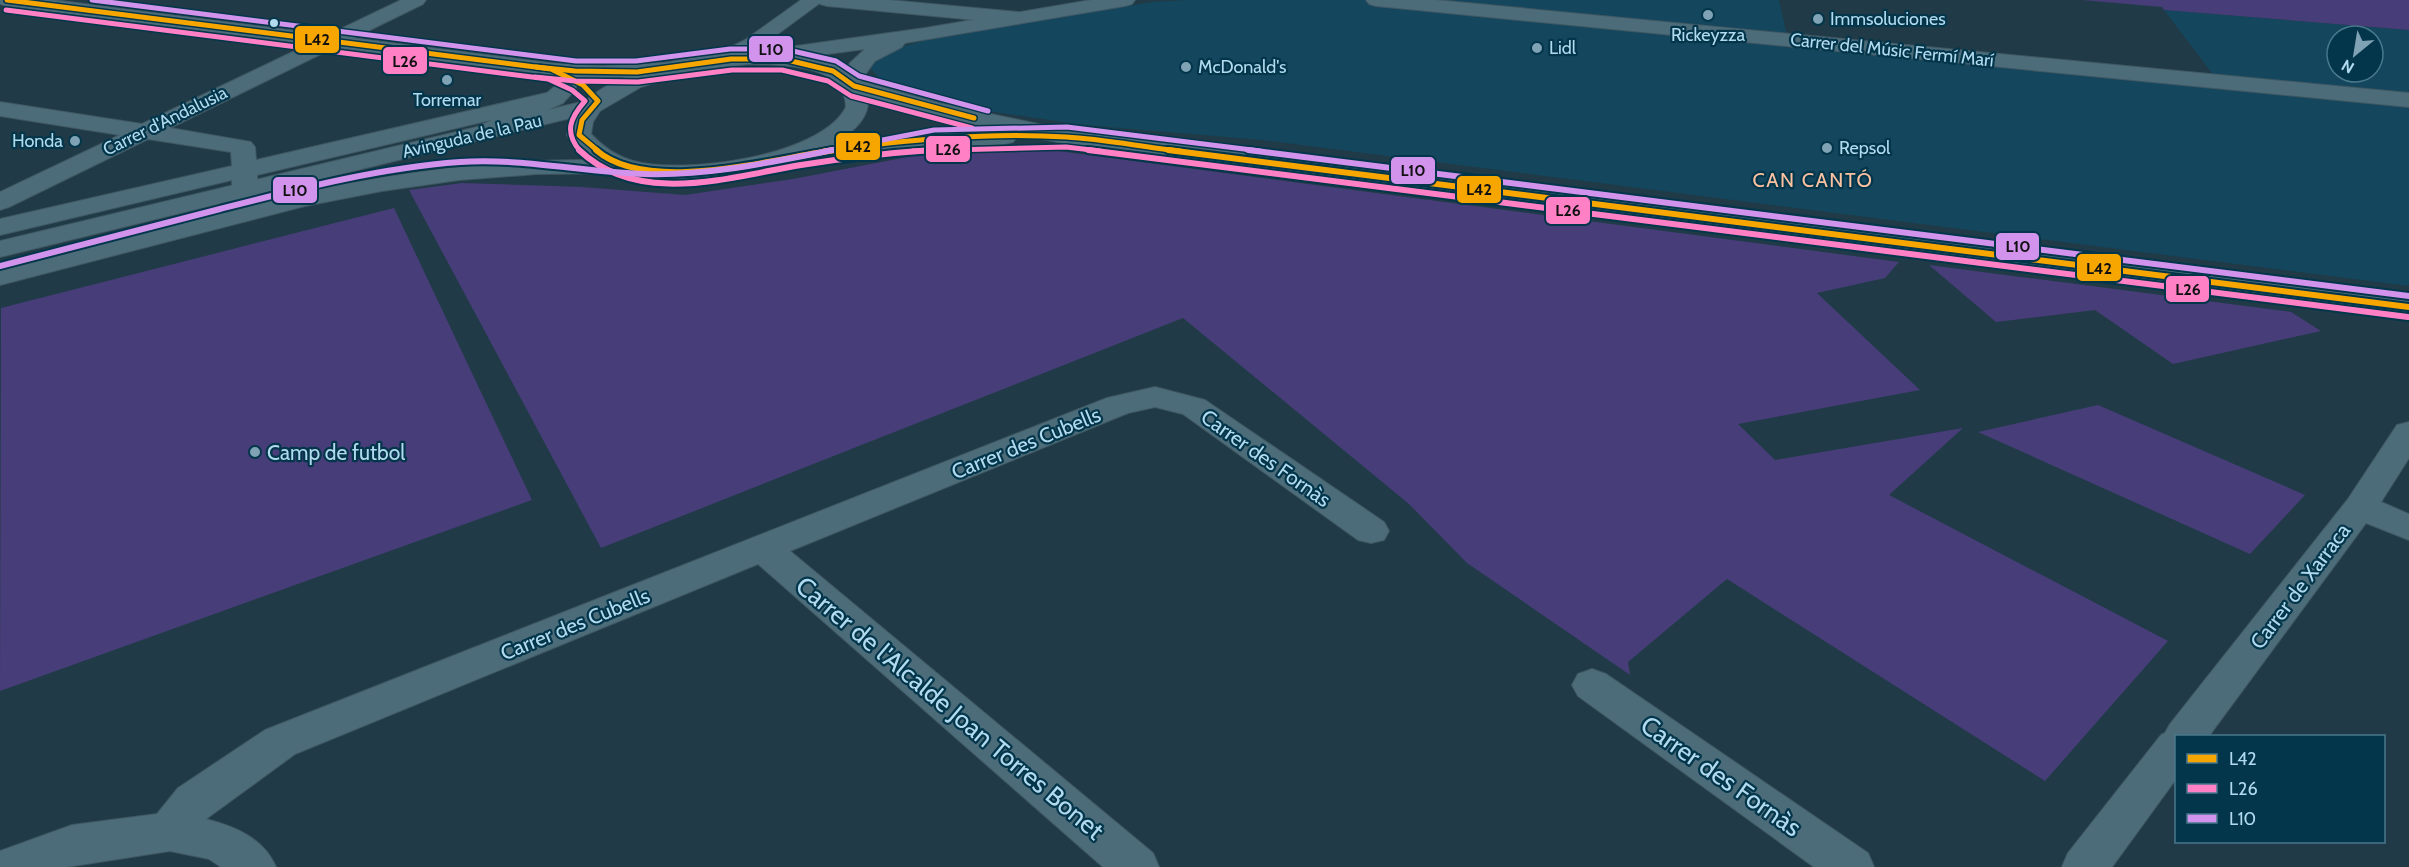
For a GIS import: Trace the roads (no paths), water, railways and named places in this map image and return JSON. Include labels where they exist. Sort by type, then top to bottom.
[{"type":"street","points":[[7,0],[561,73],[674,68],[712,61],[753,58],[925,34],[1125,0]]},
{"type":"street","name":"Carrer d'Andalusia","points":[[0,202],[416,0]]},
{"type":"street","points":[[712,61],[752,44],[814,0]]},
{"type":"street","points":[[827,0],[1018,18]]},
{"type":"street","name":"Carrer del Músic Fermí Marí","points":[[1376,0],[2409,100]]},
{"type":"street","points":[[778,159],[812,146],[837,131],[853,115],[858,100],[851,83],[860,62],[867,55],[885,45],[925,34]]},
{"type":"street","points":[[753,58],[811,64],[833,71],[851,83],[934,110],[1067,137],[2409,307]]},
{"type":"street","name":"Avinguda de la Pau","points":[[0,227],[481,134],[596,103],[636,81],[674,68]]},
{"type":"street","points":[[481,134],[555,98],[564,90],[561,73]]},
{"type":"street","points":[[561,73],[586,86],[596,103],[582,120],[579,135],[588,149],[606,160],[633,168],[666,172],[704,171],[742,167],[778,159],[935,140],[1067,137]]},
{"type":"street","name":"Avinguda de la Pau","points":[[0,249],[555,98]]},
{"type":"street","points":[[0,109],[243,147],[244,181]]},
{"type":"street","points":[[461,172],[573,176],[643,184],[694,184],[738,179],[935,140]]},
{"type":"street","name":"Avinguda de la Pau","points":[[0,277],[344,189],[461,172],[533,166],[633,168]]},
{"type":"street","name":"Carrer des Fornàs","points":[[1155,397],[1194,407],[1371,531]]},
{"type":"street","name":"Carrer des Cubells","points":[[170,832],[194,801],[280,742],[1118,405],[1155,397]]},
{"type":"street","name":"Carrer de Xarraca","points":[[2186,735],[2360,507],[2409,432]]},
{"type":"street","points":[[2360,507],[2409,528]]},
{"type":"street","name":"Carrer de l'Alcalde Joan Torres Bonet","points":[[764,549],[1136,867]]},
{"type":"street","name":"Carrer des Fornàs","points":[[1592,685],[1851,867]]},
{"type":"street","points":[[2085,867],[2175,748]]},
{"type":"street","points":[[12,867],[72,845],[170,832],[222,841],[243,855],[253,867]]},
{"type":"place","name":"Rickeyzza","points":[[1708,15]]},
{"type":"place","name":"Immsoluciones","points":[[1818,19]]},
{"type":"place","name":"Lidl","points":[[1537,48]]},
{"type":"place","name":"McDonald's","points":[[1186,67]]},
{"type":"place","name":"Torremar","points":[[447,80]]},
{"type":"place","name":"Honda","points":[[75,141]]},
{"type":"place","name":"Repsol","points":[[1827,148]]},
{"type":"place","name":"Camp de futbol","points":[[255,452]]},
{"type":"district","name":"CAN CANTÓ","points":[[1813,180]]}]
